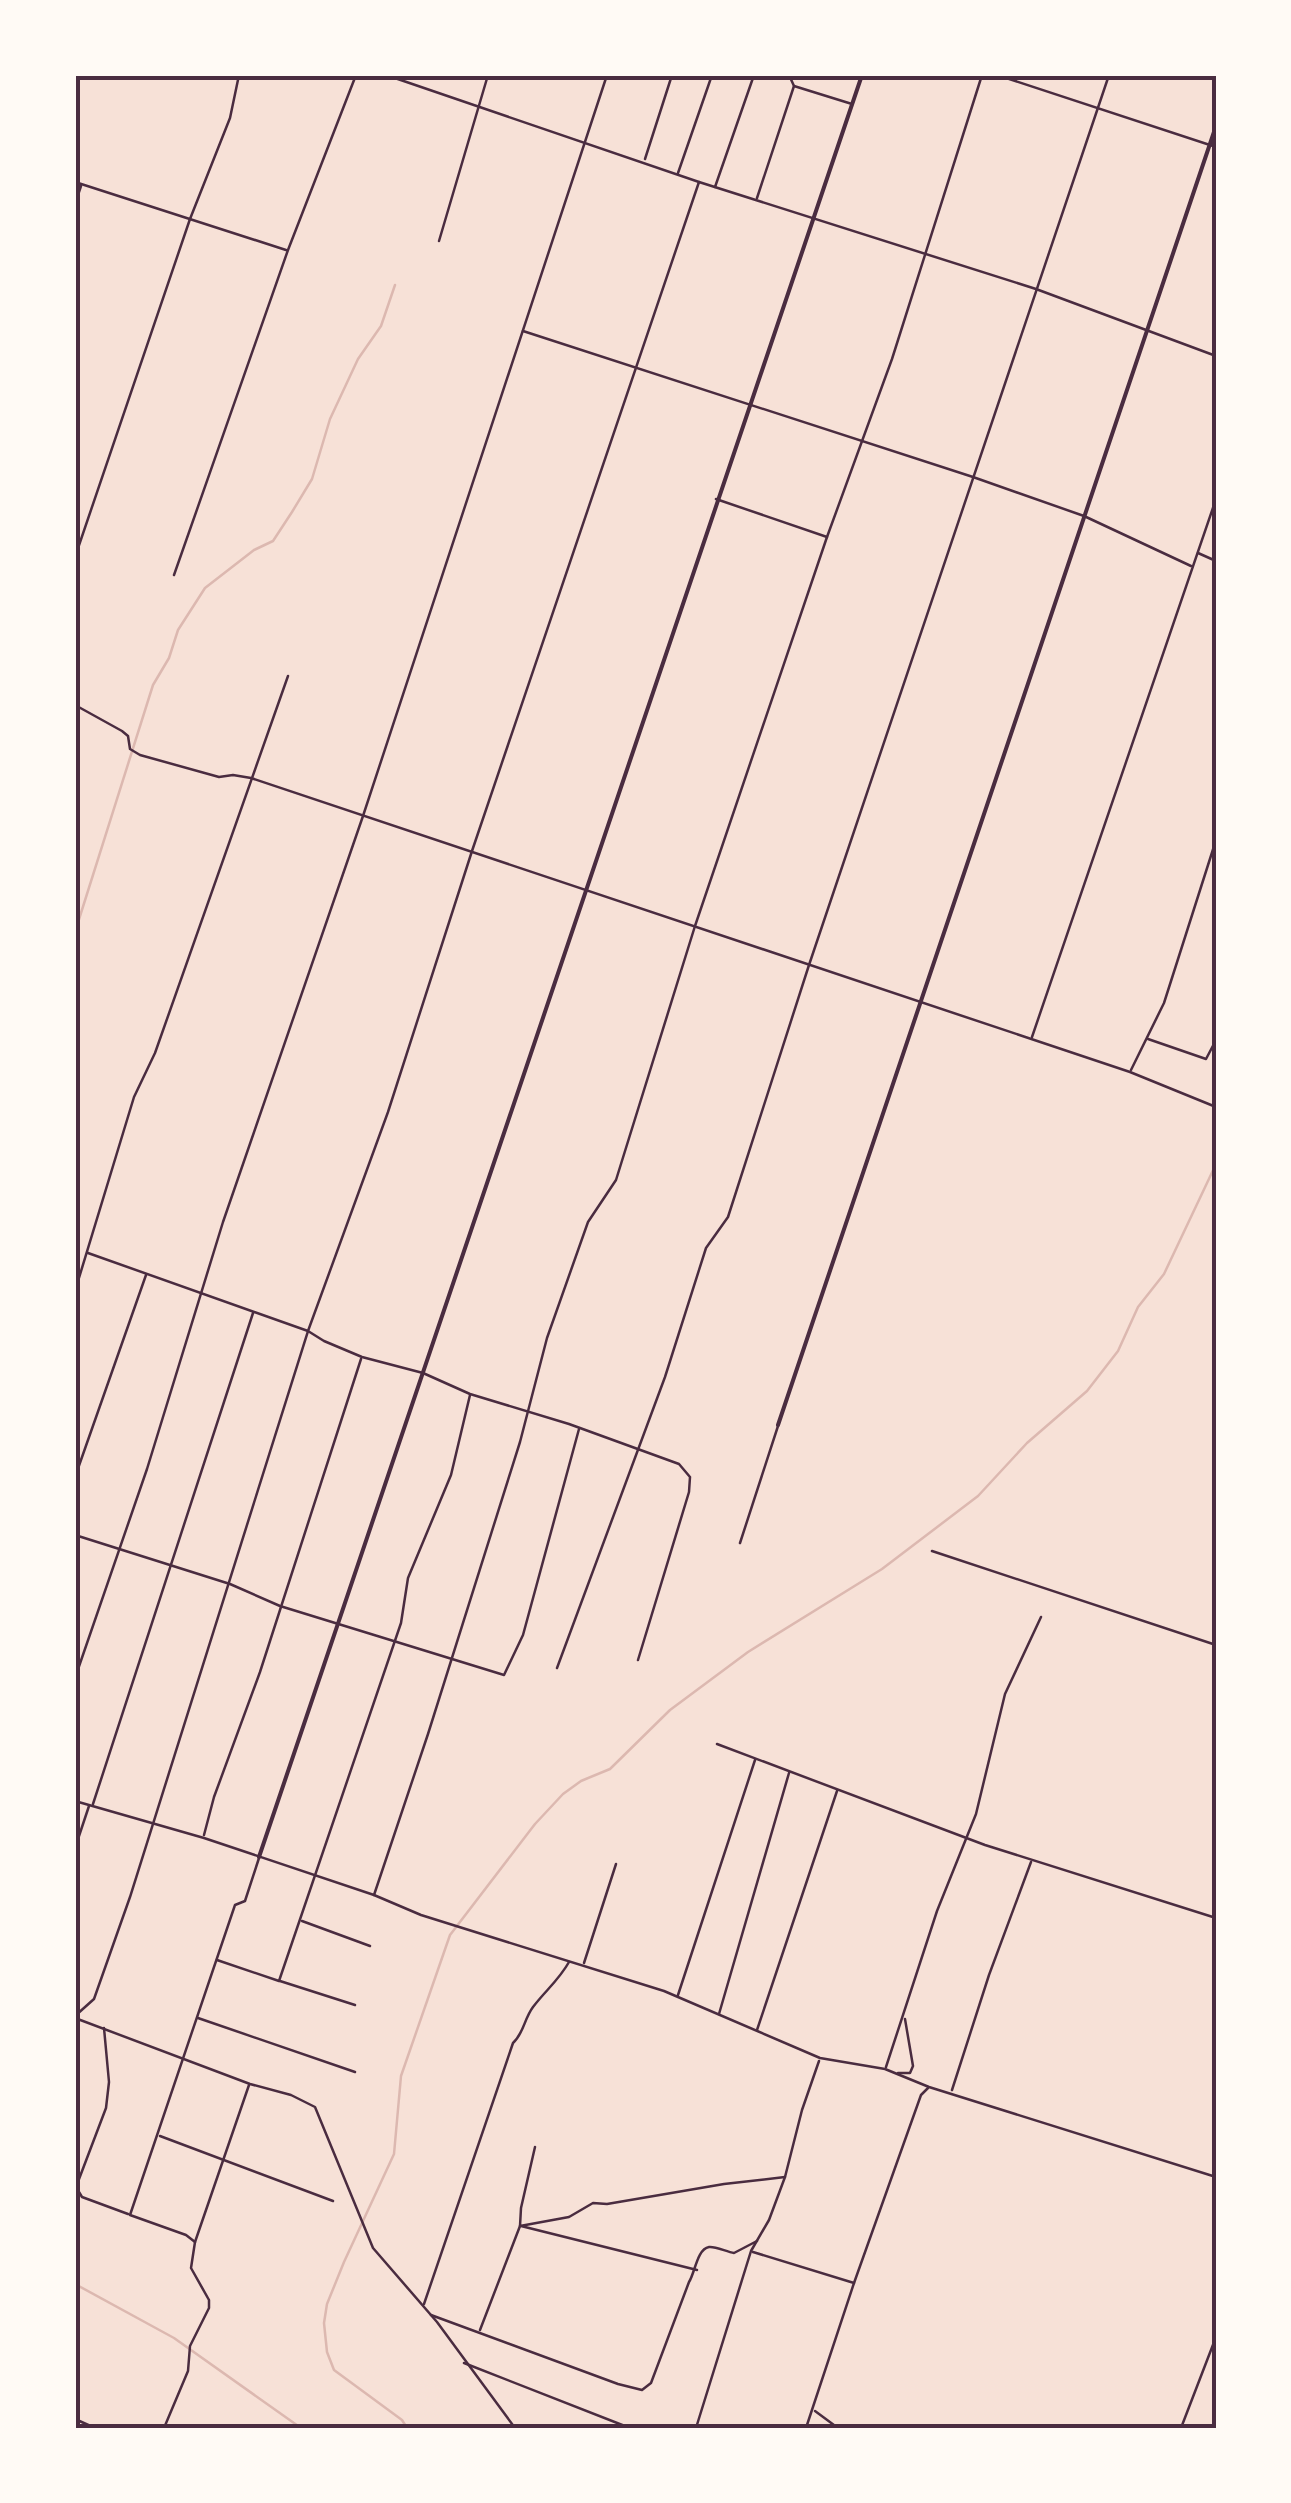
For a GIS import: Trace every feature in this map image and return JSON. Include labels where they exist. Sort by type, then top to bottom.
[{"type":"street","points":[[75,557],[190,219],[230,118],[238,75]]},
{"type":"street","points":[[174,575],[288,250],[356,75]]},
{"type":"street","points":[[386,75],[715,188],[1036,289],[1216,356]]},
{"type":"street","points":[[439,241],[488,75]]},
{"type":"street","points":[[75,1678],[203,1294],[223,1222],[363,816],[607,75]]},
{"type":"street","points":[[644,162],[672,75]]},
{"type":"street","points":[[677,174],[712,75]]},
{"type":"street","points":[[715,188],[754,75]]},
{"type":"street","points":[[756,200],[794,86],[789,75]]},
{"type":"street","points":[[130,2215],[234,1905],[245,1901],[862,75]]},
{"type":"street","points":[[374,1894],[452,1660],[547,1338],[588,1222],[616,1180],[694,926],[827,536],[892,359],[982,75]]},
{"type":"street","points":[[997,75],[1213,146]]},
{"type":"street","points":[[556,1668],[665,1377],[706,1248],[728,1217],[808,965],[1109,75]]},
{"type":"street","points":[[794,86],[852,104]]},
{"type":"street","points":[[740,1543],[1084,516],[1213,146],[1216,126]]},
{"type":"street","points":[[75,182],[288,250]]},
{"type":"street","points":[[75,2026],[76,2018],[94,1998],[154,1822],[308,1331],[388,1112],[472,851],[699,182]]},
{"type":"street","points":[[75,204],[82,184]]},
{"type":"street","points":[[521,330],[1084,516],[1192,566]]},
{"type":"street","points":[[716,499],[827,536]]},
{"type":"street","points":[[1032,1039],[1216,499]]},
{"type":"street","points":[[1196,553],[1216,561]]},
{"type":"street","points":[[75,1290],[134,1097],[155,1053],[288,676]]},
{"type":"street","points":[[75,706],[122,731],[128,736],[130,749],[140,755],[220,778],[251,778],[1130,1072],[1216,1107]]},
{"type":"street","points":[[1130,1072],[1148,1039],[1185,946],[1198,890],[1216,840]]},
{"type":"street","points":[[1148,1039],[1206,1060],[1216,1040]]},
{"type":"street","points":[[88,1252],[308,1331],[362,1357],[423,1373],[470,1394],[679,1464],[690,1477],[690,1484],[638,1660]]},
{"type":"street","points":[[75,1477],[147,1273]]},
{"type":"street","points":[[75,1848],[254,1312]]},
{"type":"street","points":[[204,1838],[214,1797],[362,1357]]},
{"type":"street","points":[[279,1981],[394,1640],[408,1578],[451,1474],[470,1394]]},
{"type":"street","points":[[75,1535],[230,1584],[280,1606],[504,1676],[524,1635],[579,1428]]},
{"type":"street","points":[[932,1551],[1216,1645]]},
{"type":"street","points":[[885,2069],[937,1911],[968,1838],[988,1772],[1004,1694],[1041,1617]]},
{"type":"street","points":[[716,1744],[968,1838],[1216,1918]]},
{"type":"street","points":[[678,1996],[755,1759]]},
{"type":"street","points":[[720,2014],[789,1772]]},
{"type":"street","points":[[756,2030],[838,1790]]},
{"type":"street","points":[[75,1800],[204,1838],[374,1894],[421,1916],[678,1996],[820,2058],[885,2069],[929,2087],[1216,2178]]},
{"type":"street","points":[[951,2092],[982,1994],[1032,1860]]},
{"type":"street","points":[[584,1964],[616,1864]]},
{"type":"street","points":[[300,1920],[370,1946]]},
{"type":"street","points":[[217,1960],[355,2005]]},
{"type":"street","points":[[423,2306],[513,2043],[522,2035],[529,2012],[548,1993],[570,1960]]},
{"type":"street","points":[[897,2074],[910,2073],[913,2066],[904,2016]]},
{"type":"street","points":[[76,2018],[250,2084],[291,2095],[314,2107],[373,2248],[431,2315],[515,2428]]},
{"type":"street","points":[[197,2018],[355,2072]]},
{"type":"street","points":[[104,2028],[109,2082],[106,2108],[77,2193],[186,2235],[194,2242]]},
{"type":"street","points":[[696,2428],[751,2252],[769,2220],[785,2177],[820,2058]]},
{"type":"street","points":[[166,2427],[188,2371],[190,2346],[209,2308],[191,2268],[194,2242],[250,2084]]},
{"type":"street","points":[[806,2428],[921,2095],[929,2087]]},
{"type":"street","points":[[158,2135],[333,2202]]},
{"type":"street","points":[[479,2332],[520,2226],[520,2208],[535,2147]]},
{"type":"street","points":[[520,2226],[569,2217],[592,2202],[607,2204],[785,2177]]},
{"type":"street","points":[[520,2226],[698,2270]]},
{"type":"street","points":[[431,2315],[618,2384],[648,2388],[704,2249],[712,2246],[734,2253],[757,2241]]},
{"type":"street","points":[[751,2252],[854,2284]]},
{"type":"street","points":[[1181,2428],[1216,2337]]},
{"type":"street","points":[[464,2362],[630,2428]]},
{"type":"street","points":[[814,2410],[838,2428]]},
{"type":"street","points":[[75,2420],[95,2428]]},
{"type":"waterway","points":[[75,932],[153,685],[169,658],[178,630],[205,588],[254,550],[273,541],[292,512],[312,479],[330,419],[358,359],[381,326],[395,285]]},
{"type":"waterway","points":[[407,2428],[402,2420],[334,2370],[327,2352],[324,2323],[327,2304],[344,2262],[394,2154],[401,2076],[450,1935],[535,1824],[563,1794],[581,1781],[610,1769],[670,1710],[748,1652],[882,1569],[978,1496],[1027,1443],[1087,1391],[1118,1351],[1138,1307],[1164,1274],[1216,1164]]},
{"type":"waterway","points":[[75,2284],[174,2338],[301,2428]]}]
